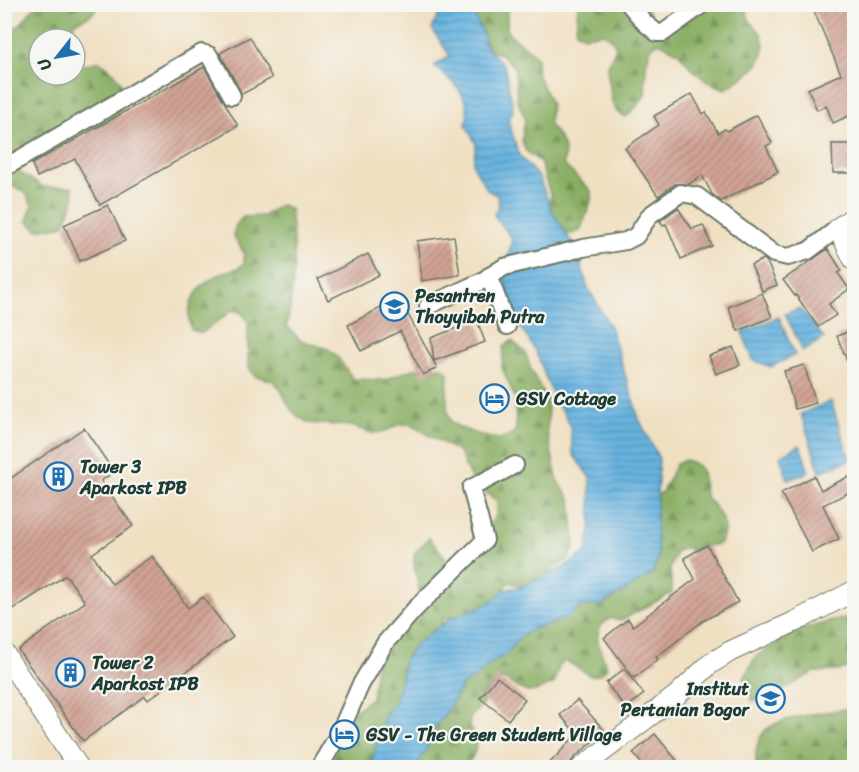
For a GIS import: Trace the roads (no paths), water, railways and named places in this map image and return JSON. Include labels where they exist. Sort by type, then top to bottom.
[{"type":"street","points":[[629,4],[657,33],[663,33],[703,4]]},
{"type":"street","points":[[4,168],[202,53],[209,56],[232,96]]},
{"type":"street","points":[[428,306],[504,267],[583,248],[626,241],[636,236],[650,215],[681,193],[697,196],[774,254],[788,257],[808,251],[855,217]]},
{"type":"street","points":[[838,228],[855,260]]},
{"type":"street","points":[[489,276],[507,326]]},
{"type":"street","points":[[319,768],[340,732],[360,686],[385,643],[415,609],[485,540],[471,488],[515,465]]},
{"type":"street","points":[[581,768],[676,696],[711,664],[731,651],[855,591]]},
{"type":"street","points":[[4,653],[79,768]]},
{"type":"water","points":[[441,5],[474,5],[476,19],[484,36],[484,45],[504,65],[513,111],[508,120],[519,155],[539,178],[553,213],[578,252],[587,286],[610,326],[639,419],[659,459],[656,517],[658,559],[652,574],[600,606],[581,606],[567,618],[533,629],[518,639],[507,654],[462,685],[444,716],[432,730],[427,749],[416,767],[369,768],[384,717],[396,700],[405,659],[417,643],[451,618],[489,603],[504,590],[523,586],[561,569],[587,551],[591,525],[590,478],[573,454],[570,426],[564,413],[556,404],[536,352],[515,318],[504,280],[512,238],[494,215],[499,205],[497,195],[488,191],[473,165],[476,144],[466,125],[467,107],[464,99],[455,85],[434,66],[450,56],[432,29]]},
{"type":"water","points":[[800,308],[824,338],[803,351],[785,314]]},
{"type":"water","points":[[779,317],[795,355],[771,367],[753,360],[742,332]]},
{"type":"water","points":[[831,401],[850,460],[820,472],[801,414]]},
{"type":"water","points":[[800,445],[809,472],[788,480],[780,456]]},
{"type":"place","name":"Pesantren Thoyyibah Putra","points":[[394,306]]},
{"type":"place","name":"GSV Cottage","points":[[495,399]]},
{"type":"place","name":"Tower 3 Aparkost IPB","points":[[59,477]]},
{"type":"place","name":"Tower 2 Aparkost IPB","points":[[71,673]]},
{"type":"place","name":"Institut Pertanian Bogor","points":[[770,699]]},
{"type":"place","name":"GSV - The Green Student Village","points":[[345,735]]}]
